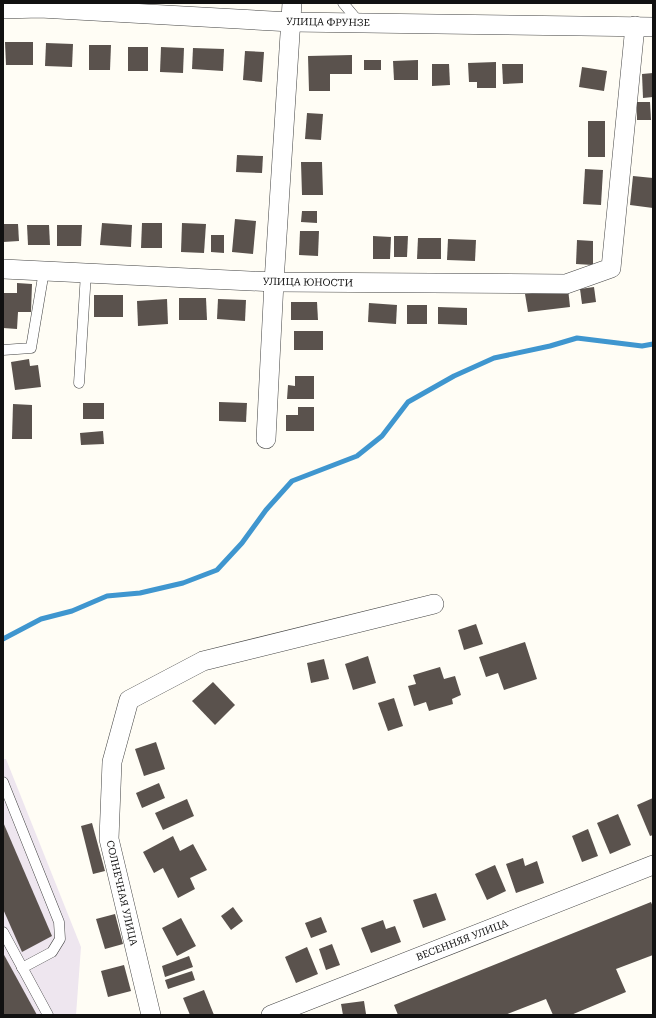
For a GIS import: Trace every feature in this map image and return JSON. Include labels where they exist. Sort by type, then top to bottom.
[{"type":"street","points":[[266,439],[274,282],[292,3]]},
{"type":"street","name":"УЛИЦА ФРУНЗЕ","points":[[3,9],[40,6],[291,22],[644,27]]},
{"type":"street","name":"УЛИЦА ЮНОСТИ","points":[[3,269],[274,282],[566,284],[611,268],[644,27]]},
{"type":"street","name":"СОЛНЕЧНАЯ УЛИЦА","points":[[151,1015],[109,839],[112,762],[129,700],[203,661],[434,604]]},
{"type":"street","name":"ВЕСЕННЯЯ УЛИЦА","points":[[271,1015],[653,865]]},
{"type":"lane","points":[[343,3],[359,22]]},
{"type":"lane","points":[[3,350],[32,348],[44,271]]},
{"type":"lane","points":[[79,383],[86,273]]},
{"type":"lane","points":[[3,782],[59,922],[60,939],[52,952],[22,968]]},
{"type":"lane","points":[[3,932],[48,1015]]},
{"type":"shaded area","points":[[3,759],[6,759],[81,947],[76,1015],[3,1015]]},
{"type":"building","points":[[5,42],[33,42],[33,65],[6,65]]},
{"type":"building","points":[[46,43],[73,44],[72,67],[45,66]]},
{"type":"building","points":[[89,45],[111,45],[110,70],[89,70]]},
{"type":"building","points":[[128,47],[148,47],[148,71],[128,71]]},
{"type":"building","points":[[161,47],[184,48],[183,73],[160,72]]},
{"type":"building","points":[[193,48],[224,49],[223,71],[192,69]]},
{"type":"building","points":[[245,51],[264,52],[262,82],[243,80]]},
{"type":"building","points":[[352,55],[352,74],[330,74],[330,91],[309,91],[308,56]]},
{"type":"building","points":[[364,60],[381,60],[381,70],[364,70]]},
{"type":"building","points":[[418,60],[418,80],[394,80],[393,61]]},
{"type":"building","points":[[496,62],[496,88],[477,88],[477,82],[469,82],[468,63]]},
{"type":"building","points":[[432,64],[449,64],[450,85],[432,86]]},
{"type":"building","points":[[502,64],[523,64],[523,83],[503,84]]},
{"type":"building","points":[[582,67],[607,71],[604,91],[579,87]]},
{"type":"building","points":[[653,73],[653,97],[643,98],[642,74]]},
{"type":"building","points":[[637,102],[650,102],[651,120],[637,120]]},
{"type":"building","points":[[307,113],[323,114],[321,140],[305,139]]},
{"type":"building","points":[[588,121],[605,121],[605,157],[588,157]]},
{"type":"building","points":[[237,155],[263,156],[262,173],[236,172]]},
{"type":"building","points":[[301,162],[322,162],[323,195],[302,195]]},
{"type":"building","points":[[585,169],[603,170],[601,205],[583,204]]},
{"type":"building","points":[[633,176],[653,178],[653,208],[630,205]]},
{"type":"building","points":[[302,211],[317,211],[317,223],[301,222]]},
{"type":"building","points":[[235,219],[256,221],[253,254],[232,252]]},
{"type":"building","points":[[102,223],[132,225],[131,247],[100,245]]},
{"type":"building","points":[[142,223],[162,223],[162,248],[141,248]]},
{"type":"building","points":[[182,223],[206,224],[204,253],[181,252]]},
{"type":"building","points":[[3,224],[18,224],[19,241],[3,242]]},
{"type":"building","points":[[27,225],[49,225],[50,245],[28,245]]},
{"type":"building","points":[[57,225],[82,225],[81,246],[57,246]]},
{"type":"building","points":[[300,231],[319,231],[318,256],[299,255]]},
{"type":"building","points":[[211,235],[224,235],[224,253],[211,252]]},
{"type":"building","points":[[373,236],[391,237],[390,259],[373,259]]},
{"type":"building","points":[[394,236],[408,236],[407,257],[394,257]]},
{"type":"building","points":[[418,238],[441,238],[441,259],[417,259]]},
{"type":"building","points":[[448,239],[476,240],[475,261],[447,260]]},
{"type":"building","points":[[577,240],[593,241],[593,265],[576,264]]},
{"type":"building","points":[[17,283],[32,284],[31,312],[18,312],[17,329],[3,328],[3,293],[17,293]]},
{"type":"building","points":[[594,287],[596,302],[582,304],[580,289]]},
{"type":"building","points":[[568,288],[570,307],[528,312],[525,294]]},
{"type":"building","points":[[94,295],[123,295],[123,317],[94,317]]},
{"type":"building","points":[[179,298],[206,298],[207,320],[179,320]]},
{"type":"building","points":[[167,299],[168,324],[138,326],[137,301]]},
{"type":"building","points":[[218,299],[246,300],[245,321],[217,319]]},
{"type":"building","points":[[291,302],[317,302],[318,320],[291,320]]},
{"type":"building","points":[[369,303],[397,305],[396,324],[368,322]]},
{"type":"building","points":[[407,305],[427,305],[427,324],[407,324]]},
{"type":"building","points":[[438,307],[467,308],[467,325],[438,324]]},
{"type":"building","points":[[294,331],[323,331],[323,350],[294,350]]},
{"type":"building","points":[[29,359],[30,366],[38,365],[41,387],[15,390],[11,362]]},
{"type":"building","points":[[295,376],[314,376],[314,399],[287,399],[288,385],[295,386]]},
{"type":"building","points":[[219,402],[247,403],[246,422],[219,421]]},
{"type":"building","points":[[83,403],[104,403],[104,419],[83,419]]},
{"type":"building","points":[[13,404],[32,405],[32,439],[12,439]]},
{"type":"building","points":[[298,407],[314,407],[314,431],[286,431],[286,415],[298,415]]},
{"type":"building","points":[[103,431],[104,444],[81,445],[80,433]]},
{"type":"building","points":[[476,624],[483,644],[464,650],[458,630]]},
{"type":"building","points":[[525,642],[537,679],[504,690],[498,673],[486,677],[479,657]]},
{"type":"building","points":[[368,656],[376,683],[353,690],[345,664]]},
{"type":"building","points":[[324,659],[329,679],[311,683],[307,663]]},
{"type":"building","points":[[440,667],[444,679],[455,676],[461,695],[452,699],[453,704],[429,711],[426,702],[414,706],[408,686],[416,684],[413,675]]},
{"type":"building","points":[[213,682],[235,705],[215,725],[192,701]]},
{"type":"building","points":[[394,698],[403,726],[388,731],[378,703]]},
{"type":"building","points":[[156,742],[165,769],[144,776],[135,749]]},
{"type":"building","points":[[159,783],[165,798],[142,808],[136,793]]},
{"type":"building","points":[[653,798],[653,835],[650,836],[637,805]]},
{"type":"building","points":[[187,799],[194,816],[163,830],[155,813]]},
{"type":"building","points":[[618,814],[631,845],[610,854],[597,823]]},
{"type":"building","points":[[3,822],[52,936],[22,952],[3,909]]},
{"type":"building","points":[[92,823],[105,871],[93,874],[81,826]]},
{"type":"building","points":[[588,829],[598,856],[582,862],[572,836]]},
{"type":"building","points":[[173,836],[180,851],[193,844],[207,870],[190,878],[195,889],[178,898],[163,868],[154,873],[143,852]]},
{"type":"building","points":[[523,858],[525,866],[537,861],[544,883],[516,893],[506,864]]},
{"type":"building","points":[[495,865],[506,891],[487,900],[475,874]]},
{"type":"building","points":[[436,893],[446,920],[423,928],[413,900]]},
{"type":"building","points":[[651,902],[653,907],[653,955],[616,969],[626,992],[571,1015],[553,1015],[546,999],[505,1015],[398,1015],[394,1005]]},
{"type":"building","points":[[233,907],[243,921],[231,930],[221,916]]},
{"type":"building","points":[[115,914],[123,944],[105,949],[96,919]]},
{"type":"building","points":[[321,917],[327,932],[311,938],[305,923]]},
{"type":"building","points":[[181,918],[196,946],[177,956],[162,928]]},
{"type":"building","points":[[383,920],[386,929],[395,926],[401,942],[371,953],[361,928]]},
{"type":"building","points":[[332,944],[340,965],[326,970],[319,949]]},
{"type":"building","points":[[307,947],[318,974],[296,983],[285,957]]},
{"type":"building","points":[[3,953],[37,1015],[3,1015]]},
{"type":"building","points":[[189,956],[193,967],[165,977],[162,966]]},
{"type":"building","points":[[124,965],[131,991],[108,997],[101,971]]},
{"type":"building","points":[[192,971],[195,980],[168,989],[165,980]]},
{"type":"building","points":[[204,990],[214,1015],[190,1015],[183,998]]},
{"type":"building","points":[[364,1001],[366,1014],[343,1015],[341,1004]]},
{"type":"waterway","points":[[3,639],[41,619],[72,611],[107,596],[140,593],[183,583],[217,570],[242,543],[266,510],[292,481],[357,456],[382,436],[408,402],[454,376],[494,358],[550,346],[577,338],[642,346],[653,344]]}]
